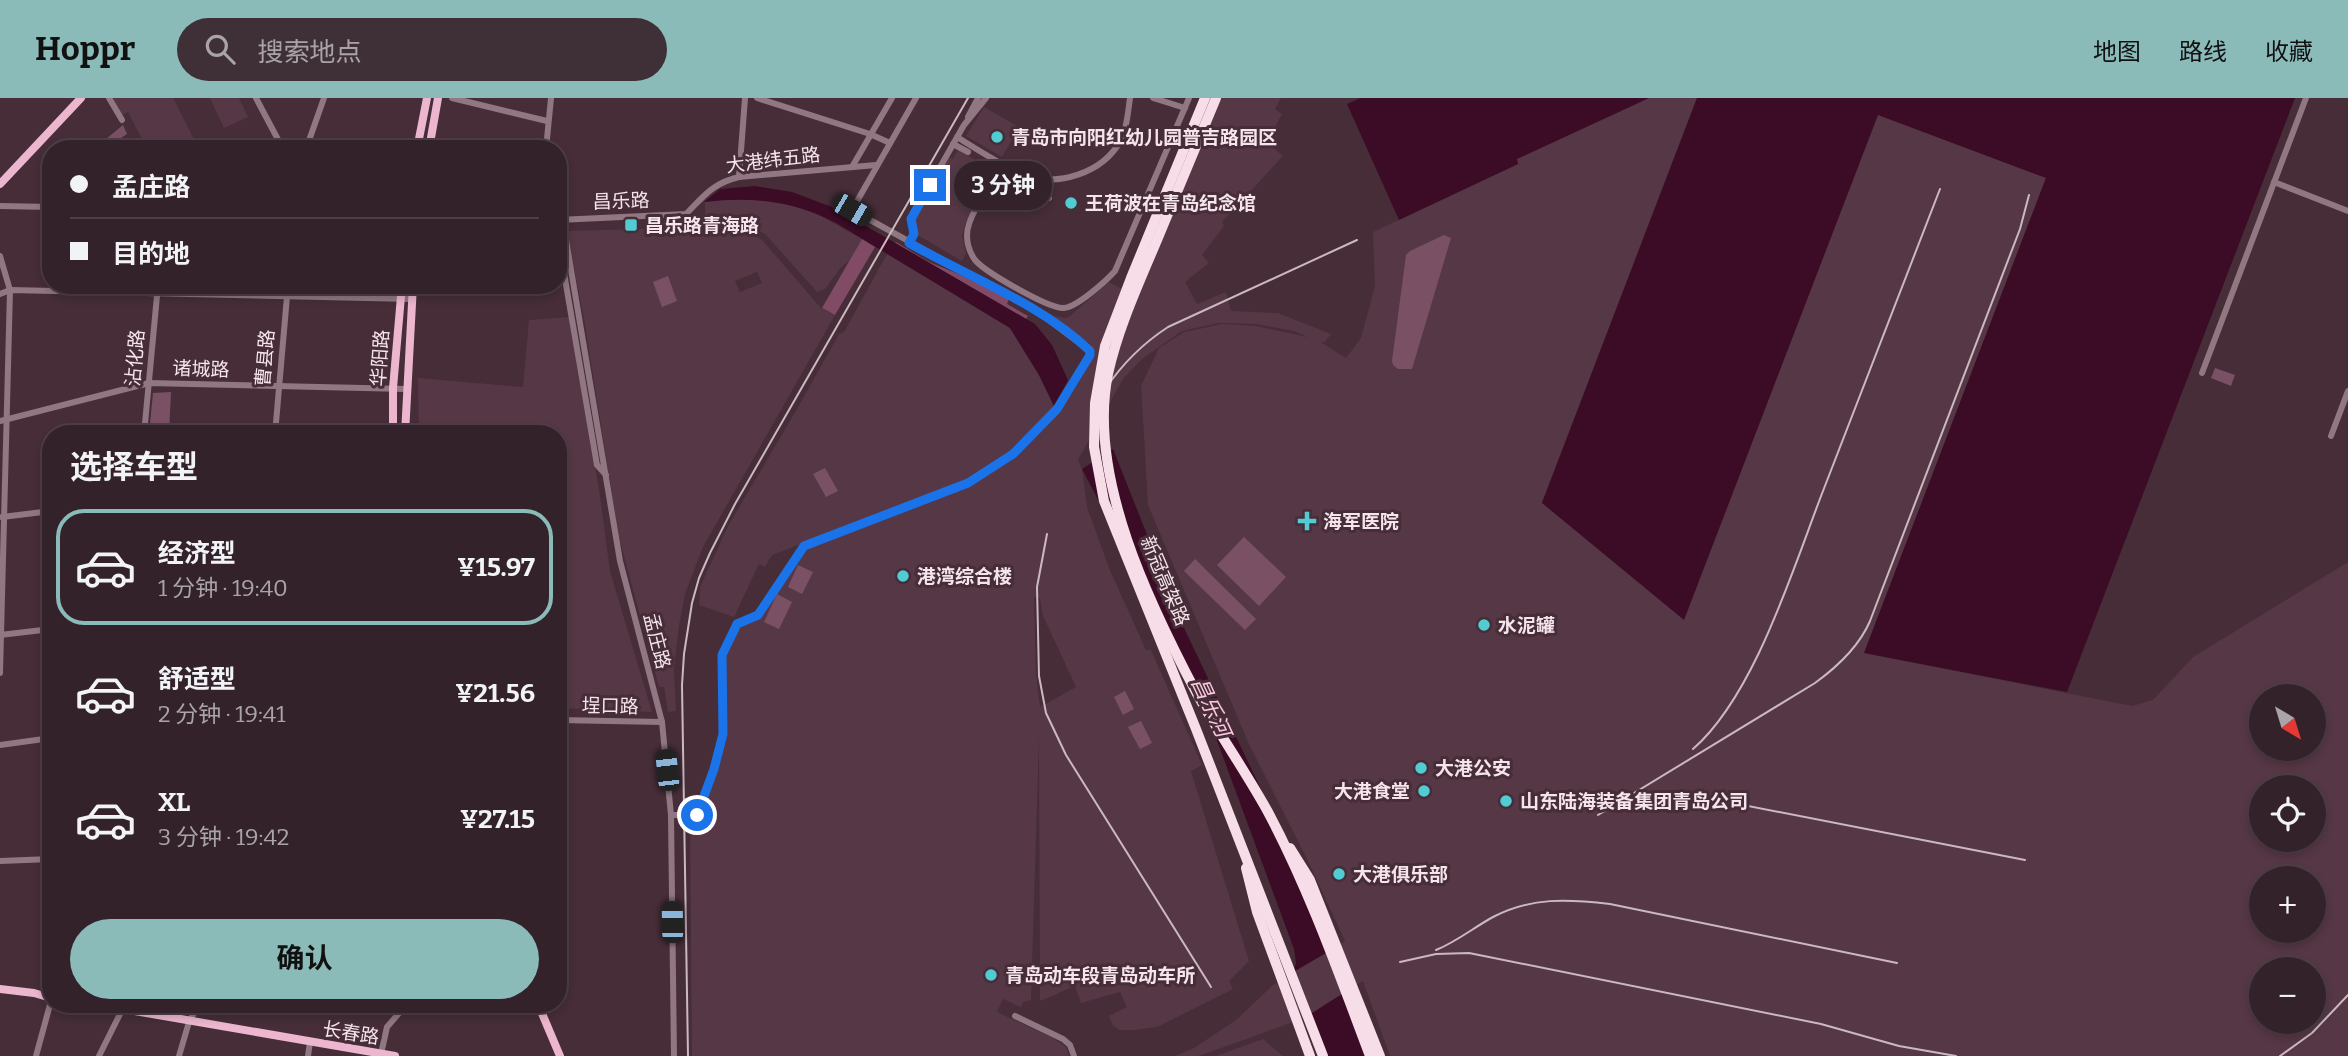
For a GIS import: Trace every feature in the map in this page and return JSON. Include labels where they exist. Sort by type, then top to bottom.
[{"type":"highway","name":"新冠高架路","points":[[1205,98],[1130,278],[1105,346],[1095,403],[1094,447],[1104,501],[1241,844],[1321,1056]]},
{"type":"highway","name":"新冠高架路","points":[[1216,98],[1133,296],[1108,374],[1104,412],[1110,487],[1125,533],[1162,621],[1198,695],[1268,813],[1310,903],[1370,1056]]},
{"type":"highway","points":[[1268,813],[1310,880],[1380,1056]]},
{"type":"highway","points":[[1241,844],[1257,912],[1310,1056]]},
{"type":"main road","points":[[0,176],[73,98]]},
{"type":"main road","points":[[0,184],[80,98]]},
{"type":"main road","points":[[419,140],[427,98]]},
{"type":"main road","points":[[431,140],[438,98]]},
{"type":"main road","name":"华阳路","points":[[393,425],[393,388],[401,294]]},
{"type":"main road","name":"华阳路","points":[[405,425],[412,294]]},
{"type":"main road","points":[[0,989],[42,996]]},
{"type":"main road","name":"长春路","points":[[150,1013],[395,1056]]},
{"type":"main road","points":[[542,1013],[560,1056]]},
{"type":"street","points":[[109,98],[122,120]]},
{"type":"street","points":[[256,98],[278,140]]},
{"type":"street","points":[[309,140],[324,98]]},
{"type":"street","points":[[452,98],[547,121]]},
{"type":"street","points":[[546,140],[551,98]]},
{"type":"street","points":[[739,177],[745,98]]},
{"type":"street","points":[[757,98],[870,134],[890,143]]},
{"type":"street","points":[[852,167],[892,98]]},
{"type":"street","points":[[671,815],[697,815],[714,769],[723,734],[722,655],[737,624],[758,615],[804,546],[968,483],[1013,454],[1057,409],[1090,355],[1090,351],[1082,344],[1041,314],[852,210],[916,98]]},
{"type":"street","points":[[909,243],[914,234],[911,219],[978,98]]},
{"type":"street","points":[[964,125],[986,98]]},
{"type":"street","points":[[955,140],[1024,174],[1058,180],[1081,174],[1114,151],[1123,138],[1130,98]]},
{"type":"street","points":[[1153,98],[1185,108]]},
{"type":"street","points":[[1004,164],[969,223],[968,244],[971,254],[986,270],[1045,304],[1062,308],[1071,306],[1115,271],[1189,98]]},
{"type":"street","points":[[2202,373],[2306,98]]},
{"type":"street","points":[[955,140],[968,152]]},
{"type":"street","name":"大港纬五路","points":[[686,214],[714,186],[739,177],[876,165]]},
{"type":"street","points":[[1041,179],[1040,184],[1049,198]]},
{"type":"street","points":[[2274,183],[2348,211]]},
{"type":"street","points":[[0,206],[42,207]]},
{"type":"street","name":"昌乐路","points":[[567,221],[686,214]]},
{"type":"street","name":"孟庄路","points":[[567,245],[606,464],[620,561],[662,722],[671,815],[674,1056]]},
{"type":"street","points":[[0,256],[10,290],[0,673]]},
{"type":"street","points":[[0,294],[10,290],[42,291]]},
{"type":"street","name":"孟庄路","points":[[567,291],[597,466],[606,475]]},
{"type":"street","points":[[157,294],[412,299]]},
{"type":"street","name":"沾化路","points":[[145,425],[157,294]]},
{"type":"street","name":"曹县路","points":[[276,425],[287,294]]},
{"type":"street","name":"诸城路","points":[[0,421],[149,383],[406,389]]},
{"type":"street","points":[[2331,436],[2348,391]]},
{"type":"street","points":[[2,517],[42,512]]},
{"type":"street","points":[[1,635],[42,630]]},
{"type":"street","name":"埕口路","points":[[567,720],[662,722]]},
{"type":"street","points":[[0,745],[42,739]]},
{"type":"street","points":[[0,861],[42,859]]},
{"type":"street","points":[[36,1056],[47,1013]]},
{"type":"street","points":[[99,1056],[120,1013]]},
{"type":"street","points":[[179,1056],[194,1013]]},
{"type":"street","points":[[378,1054],[387,1027],[399,1013]]},
{"type":"street","points":[[1015,1016],[1063,1039],[1070,1045],[1074,1056]]},
{"type":"street","points":[[1306,1020],[1321,1056]]},
{"type":"street","points":[[308,1056],[310,1042]]},
{"type":"shaded area","points":[[111,98],[173,98],[194,140],[142,140],[128,112],[121,116]]},
{"type":"shaded area","points":[[210,98],[239,98],[248,117],[224,128]]},
{"type":"shaded area","points":[[1212,98],[1281,98],[1275,109],[1282,114],[1267,142],[1283,156],[1222,222],[1224,226],[1202,255],[1209,263],[1185,282],[1197,304],[1226,292],[1231,311],[1278,313],[1331,334],[1325,342],[1321,342],[1346,358],[1361,338],[1375,286],[1373,232],[1518,164],[1517,159],[1649,98],[1697,98],[1542,502],[1684,619],[1877,114],[2046,178],[1864,653],[2132,706],[2153,700],[2193,657],[2348,562],[2348,1056],[1390,1056],[1363,981],[1309,1015],[1288,1024],[1199,1056],[1175,1056],[1194,1048],[1236,1020],[1273,985],[1345,941],[1248,742],[1148,505],[1141,386],[1159,348],[1184,332],[1222,324],[1256,326],[1308,337],[1294,331],[1256,324],[1218,323],[1182,331],[1142,359],[1123,379],[1078,460],[1082,469],[1087,507],[1109,568],[1146,650],[1151,650],[1202,765],[1191,771],[1249,961],[1229,981],[1233,989],[1157,1027],[1134,1030],[1120,1030],[1113,1026],[1109,1016],[1127,1007],[1120,992],[1081,1003],[1075,986],[1040,1001],[1039,738],[1031,1000],[1023,1002],[1021,1007],[1003,999],[997,1012],[1053,1038],[1066,1047],[1069,1056],[692,1056],[690,821],[704,820],[705,799],[726,739],[724,659],[737,630],[762,616],[804,552],[812,546],[962,490],[1015,456],[1058,412],[1077,386],[1095,353],[1088,343],[1066,329],[1067,326],[1053,316],[1070,316],[1109,282],[1130,293]],"holes":[[[1034,597],[1040,598],[1043,616],[1076,687],[1040,707],[1036,674]]]},
{"type":"shaded area","points":[[984,107],[1019,127],[1002,157],[966,136]]},
{"type":"shaded area","points":[[123,125],[127,134],[118,140],[105,140]]},
{"type":"shaded area","points":[[958,150],[996,172],[965,224],[962,236],[966,253],[962,261],[921,237],[915,231],[913,219],[948,157],[953,159]]},
{"type":"shaded area","points":[[771,200],[792,204],[814,212],[862,239],[849,261],[825,289],[817,292],[765,234],[736,219],[705,217],[705,202]]},
{"type":"shaded area","points":[[679,225],[736,227],[747,231],[762,240],[821,308],[835,315],[703,547],[685,594],[674,667],[676,711],[668,712],[664,687],[659,687],[619,537],[567,231],[678,228]],"holes":[[[757,272],[762,283],[740,292],[735,281]]]},
{"type":"shaded area","points":[[1444,235],[1451,238],[1412,369],[1398,369],[1392,361],[1406,255]]},
{"type":"shaded area","points":[[862,239],[875,247],[835,315],[822,308]]},
{"type":"shaded area","points":[[896,242],[928,261],[1001,294],[1009,299],[1007,304],[1028,316],[1026,319],[1020,316]]},
{"type":"shaded area","points":[[887,254],[1010,328],[1039,375],[1054,406],[1014,449],[961,482],[772,555],[765,567],[759,564],[734,617],[699,605],[700,587],[728,526],[839,334],[844,332]]},
{"type":"shaded area","points":[[668,276],[677,301],[662,307],[653,282]]},
{"type":"shaded area","points":[[570,317],[610,571],[652,712],[567,708],[567,425],[419,425],[418,378],[523,387],[529,320]]},
{"type":"shaded area","points":[[2215,368],[2235,375],[2231,386],[2211,378]]},
{"type":"shaded area","points":[[171,392],[169,425],[150,425],[153,393]]},
{"type":"shaded area","points":[[825,468],[838,491],[826,497],[813,474]]},
{"type":"shaded area","points":[[1244,537],[1286,577],[1259,606],[1217,565]]},
{"type":"shaded area","points":[[1195,559],[1256,619],[1245,630],[1184,571]]},
{"type":"shaded area","points":[[798,565],[813,572],[802,594],[788,587]]},
{"type":"shaded area","points":[[777,594],[792,602],[779,629],[764,622]]},
{"type":"shaded area","points":[[1125,691],[1134,709],[1123,715],[1114,697]]},
{"type":"shaded area","points":[[1141,721],[1152,743],[1140,749],[1128,727]]},
{"type":"shaded area","points":[[1263,1039],[1283,1056],[1216,1056]]},
{"type":"water","points":[[1361,98],[1649,98],[1517,159],[1518,164],[1399,220],[1347,104]]},
{"type":"water","points":[[1697,98],[2295,98],[2067,692],[1864,653],[2046,178],[1878,115],[1684,620],[1542,503]]},
{"type":"water","points":[[755,186],[792,192],[845,212],[1035,324],[1052,345],[1068,380],[1054,406],[1039,375],[1010,328],[836,223],[804,210],[772,202],[704,202],[720,189]]},
{"type":"water","name":"昌乐河","points":[[1113,449],[1184,628],[1280,829],[1326,953],[1293,972],[1296,963],[1294,949],[1212,727],[1149,597],[1082,469]]},
{"type":"water","points":[[1342,994],[1367,1056],[1325,1056],[1309,1015]]},
{"type":"railway","points":[[688,1056],[682,685],[692,603],[699,578],[735,504],[968,98]]},
{"type":"railway","points":[[1693,749],[1715,726],[1735,697],[1770,629],[1940,189]]},
{"type":"railway","points":[[1598,815],[1815,683],[1854,648],[1870,621],[2020,229],[2029,195]]},
{"type":"railway","points":[[1106,388],[1134,354],[1168,327],[1357,240]]},
{"type":"railway","points":[[1047,534],[1037,587],[1039,676],[1046,713],[1066,755],[1211,987]]},
{"type":"railway","points":[[1630,801],[1664,794],[1687,794],[2025,860]]},
{"type":"railway","points":[[1436,950],[1507,910],[1550,901],[1579,901],[1610,904],[1897,963]]},
{"type":"railway","points":[[1400,962],[1436,954],[1469,953],[1821,1024],[1899,1046],[1956,1056]]},
{"type":"railway","points":[[2280,1056],[2312,1033],[2348,995]]},
{"type":"place","name":"青岛市向阳红幼儿园普吉路园区","points":[[997,137]]},
{"type":"place","name":"王荷波在青岛纪念馆","points":[[1071,203]]},
{"type":"place","name":"昌乐路青海路","points":[[631,225]]},
{"type":"place","name":"海军医院","points":[[1307,521]]},
{"type":"place","name":"港湾综合楼","points":[[903,576]]},
{"type":"place","name":"水泥罐","points":[[1484,625]]},
{"type":"place","name":"大港公安","points":[[1421,768]]},
{"type":"place","name":"大港食堂","points":[[1424,791]]},
{"type":"place","name":"山东陆海装备集团青岛公司","points":[[1506,801]]},
{"type":"place","name":"大港俱乐部","points":[[1339,874]]},
{"type":"place","name":"青岛动车段青岛动车所","points":[[991,975]]},
{"type":"route","points":[[697,815],[714,769],[723,734],[722,655],[737,624],[758,615],[804,546],[968,483],[1013,454],[1057,409],[1090,355],[1090,351],[1082,344],[1041,314],[909,243],[914,234],[911,219],[930,185]]}]
